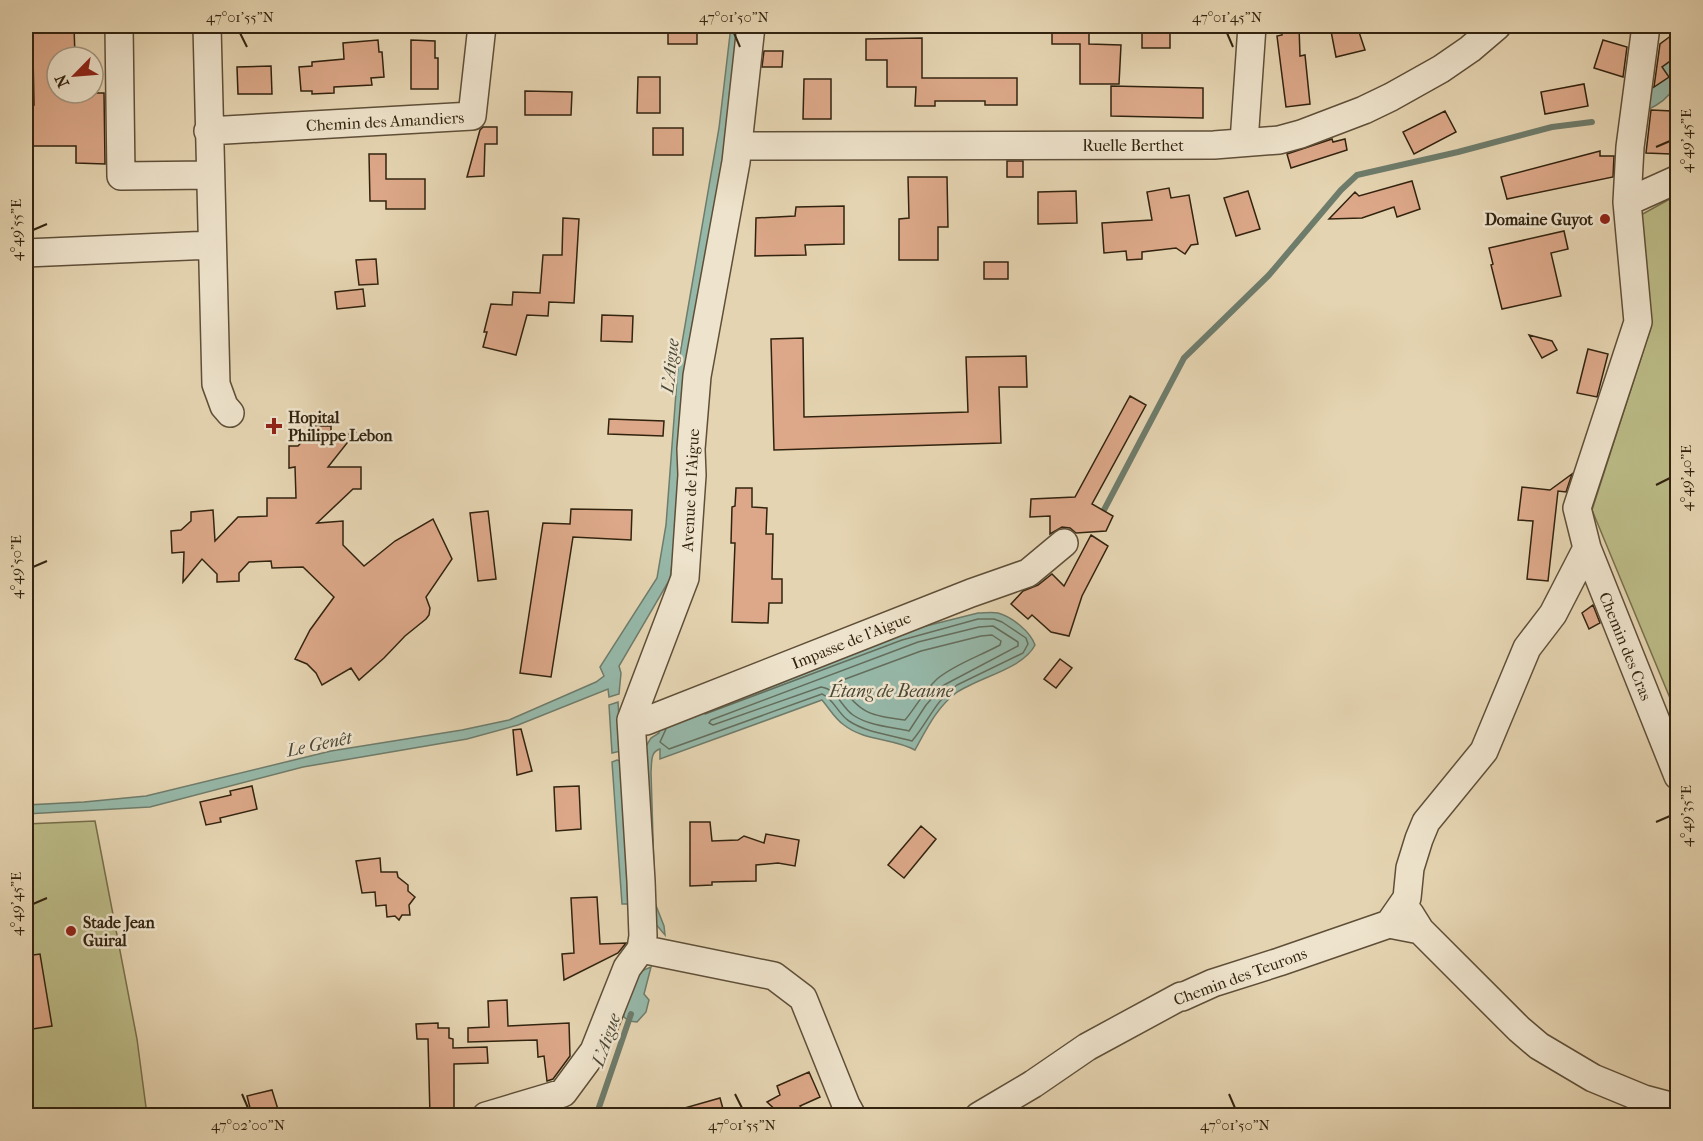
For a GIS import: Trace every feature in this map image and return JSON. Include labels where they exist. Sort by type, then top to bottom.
[{"type":"street","points":[[119,26],[121,176],[210,175]]},
{"type":"street","points":[[207,26],[216,384],[224,406],[230,413]]},
{"type":"street","name":"Chemin des Amandiers","points":[[208,131],[472,116],[482,26]]},
{"type":"street","name":"Avenue de l'Aigue","points":[[642,949],[642,903],[631,720],[685,578],[697,376],[738,145],[751,26]]},
{"type":"street","points":[[1244,142],[1252,26]]},
{"type":"street","name":"Ruelle Berthet","points":[[738,145],[1215,145],[1279,140],[1302,134],[1391,97],[1441,69],[1497,26]]},
{"type":"street","name":"Chemin des Cras","points":[[1646,26],[1630,147],[1627,202],[1638,322],[1577,508],[1587,548],[1677,776]]},
{"type":"street","points":[[1627,202],[1677,179]]},
{"type":"street","points":[[26,253],[212,245]]},
{"type":"street","name":"Impasse de l'Aigue","points":[[631,720],[646,721],[971,593],[1028,573],[1064,543]]},
{"type":"street","points":[[1587,548],[1553,614],[1527,648],[1485,751],[1426,822],[1410,868],[1407,898],[1409,913],[1420,930],[1539,1046],[1613,1087],[1677,1108]]},
{"type":"street","points":[[1389,924],[1407,898]]},
{"type":"street","name":"Chemin des Teurons","points":[[979,1116],[1033,1084],[1087,1047],[1181,996],[1213,983],[1389,924],[1420,930]]},
{"type":"street","points":[[486,1116],[563,1093],[594,1051],[627,968],[642,949],[774,976],[803,998],[852,1116]]},
{"type":"green space","points":[[1677,195],[1677,715],[1592,510],[1650,330],[1639,216]]},
{"type":"green space","name":"Stade Jean Guiral","points":[[95,821],[137,1039],[147,1115],[26,1115],[26,824]]},
{"type":"water","points":[[731,26],[743,26],[670,579],[619,666],[621,673],[619,694],[609,697],[608,689],[518,725],[467,739],[303,767],[150,807],[26,814],[26,805],[146,796],[331,751],[509,720],[596,682],[604,676],[600,667],[657,578],[666,525],[678,366],[719,128]]},
{"type":"water","points":[[1677,56],[1675,83],[1669,95],[1647,110],[1648,91],[1668,77],[1662,67]]},
{"type":"water","name":"Étang de Beaune","points":[[978,613],[998,613],[1009,618],[1025,630],[1035,645],[1029,653],[1011,667],[966,687],[949,699],[933,719],[915,750],[852,730],[838,720],[822,700],[660,759],[660,749],[655,752],[651,772],[655,903],[665,935],[654,922],[646,746],[651,738],[659,733],[659,725],[914,629]]},
{"type":"water","points":[[618,702],[621,751],[612,753],[609,705]]},
{"type":"water","points":[[617,760],[622,762],[628,904],[622,904],[612,762]]},
{"type":"water","name":"L'Aigue","points":[[651,967],[644,994],[649,1000],[646,1012],[637,1022],[629,1021],[624,1017],[623,1010],[637,977],[641,971]]},
{"type":"building","points":[[26,26],[74,26],[75,45],[45,45],[45,105],[104,105],[105,164],[76,163],[76,146],[26,146],[26,105],[34,105],[33,54],[26,54]]},
{"type":"building","points":[[668,26],[697,26],[697,44],[668,44]]},
{"type":"building","points":[[1052,26],[1089,26],[1089,44],[1121,45],[1119,84],[1080,84],[1080,44],[1052,44]]},
{"type":"building","points":[[1142,26],[1170,26],[1170,48],[1142,48]]},
{"type":"building","points":[[1282,26],[1299,26],[1300,56],[1305,55],[1310,104],[1286,107],[1277,36],[1282,35]]},
{"type":"building","points":[[1330,26],[1357,26],[1365,50],[1336,57]]},
{"type":"building","points":[[1672,35],[1677,44],[1677,56],[1662,67],[1669,77],[1654,87],[1660,44]]},
{"type":"building","points":[[922,38],[922,78],[1017,78],[1017,105],[985,105],[985,101],[935,101],[935,106],[915,106],[916,87],[887,87],[887,60],[866,60],[866,39]]},
{"type":"building","points":[[378,40],[379,52],[382,52],[384,77],[371,78],[372,85],[334,87],[334,93],[312,94],[312,91],[301,91],[299,67],[312,66],[312,62],[344,59],[343,43]]},
{"type":"building","points":[[411,40],[435,41],[435,58],[438,58],[438,89],[411,89]]},
{"type":"building","points":[[1603,40],[1627,47],[1623,77],[1594,68]]},
{"type":"building","points":[[764,51],[783,51],[782,67],[762,67]]},
{"type":"building","points":[[271,66],[272,94],[238,94],[237,67]]},
{"type":"building","points":[[638,77],[660,77],[660,113],[637,113]]},
{"type":"building","points":[[804,79],[831,79],[831,119],[803,119]]},
{"type":"building","points":[[1584,84],[1588,106],[1545,114],[1541,92]]},
{"type":"building","points":[[1111,86],[1203,88],[1203,118],[1111,116]]},
{"type":"building","points":[[525,91],[572,92],[571,115],[525,115]]},
{"type":"building","points":[[1651,110],[1672,111],[1671,154],[1646,153]]},
{"type":"building","points":[[1445,111],[1456,132],[1414,154],[1403,132]]},
{"type":"building","points":[[483,127],[497,127],[497,144],[485,144],[484,176],[467,177],[480,130]]},
{"type":"building","points":[[653,128],[683,128],[683,155],[653,155]]},
{"type":"building","points":[[1332,139],[1333,142],[1345,139],[1347,150],[1291,168],[1287,154]]},
{"type":"building","points":[[1600,151],[1600,156],[1614,156],[1613,177],[1507,199],[1501,177]]},
{"type":"building","points":[[369,154],[386,154],[386,179],[425,179],[425,209],[386,209],[386,201],[370,201]]},
{"type":"building","points":[[1007,161],[1023,161],[1023,177],[1007,177]]},
{"type":"building","points":[[908,177],[947,177],[948,227],[938,227],[938,260],[899,260],[899,219],[909,218]]},
{"type":"building","points":[[1412,181],[1420,209],[1397,217],[1394,207],[1362,218],[1329,219],[1355,192],[1359,196]]},
{"type":"building","points":[[1169,188],[1171,198],[1189,195],[1198,244],[1191,245],[1185,254],[1176,248],[1142,252],[1142,259],[1127,260],[1126,251],[1104,253],[1102,223],[1152,220],[1147,192]]},
{"type":"building","points":[[1076,191],[1077,223],[1038,224],[1038,192]]},
{"type":"building","points":[[1248,191],[1260,229],[1236,236],[1224,198]]},
{"type":"building","points":[[844,206],[844,244],[805,245],[806,255],[755,256],[756,218],[795,216],[796,207]]},
{"type":"building","points":[[563,218],[579,219],[574,303],[549,302],[548,316],[527,315],[516,355],[483,347],[491,304],[512,305],[513,292],[540,293],[543,255],[562,255]]},
{"type":"building","points":[[1564,231],[1568,249],[1551,253],[1561,296],[1502,309],[1489,248]]},
{"type":"building","points":[[376,259],[378,284],[359,285],[356,260]]},
{"type":"building","points":[[984,262],[1008,262],[1008,279],[984,279]]},
{"type":"building","points":[[363,289],[365,306],[337,309],[335,292]]},
{"type":"building","points":[[602,315],[633,316],[632,342],[601,341]]},
{"type":"building","points":[[1529,335],[1552,341],[1557,350],[1542,358]]},
{"type":"building","points":[[803,338],[804,417],[968,412],[966,357],[1026,356],[1027,387],[999,387],[1001,443],[774,450],[771,339]]},
{"type":"building","points":[[1588,349],[1608,354],[1597,397],[1577,393]]},
{"type":"building","points":[[1130,396],[1146,405],[1092,504],[1113,516],[1106,531],[1076,533],[1070,528],[1062,527],[1050,534],[1050,516],[1030,517],[1031,499],[1075,497]]},
{"type":"building","points":[[609,419],[664,421],[663,436],[608,434]]},
{"type":"building","points":[[308,426],[331,426],[331,438],[355,433],[328,467],[361,467],[361,489],[353,489],[317,523],[343,521],[343,545],[364,566],[395,541],[433,519],[452,559],[426,597],[430,608],[426,619],[359,680],[351,668],[322,685],[316,673],[307,664],[295,659],[310,630],[334,597],[303,567],[272,568],[271,561],[249,562],[239,573],[239,581],[217,582],[217,574],[202,559],[183,582],[184,552],[172,553],[171,531],[181,530],[191,521],[191,512],[213,510],[215,541],[238,517],[267,516],[267,498],[296,498],[295,467],[289,468],[289,446],[298,446],[309,434]]},
{"type":"building","points":[[1572,474],[1566,492],[1558,491],[1548,581],[1527,579],[1533,521],[1518,520],[1522,487],[1550,490]]},
{"type":"building","points":[[736,488],[752,488],[752,507],[767,508],[766,534],[773,534],[772,579],[782,579],[782,603],[769,603],[768,623],[732,622],[735,543],[731,543],[732,507],[735,506]]},
{"type":"building","points":[[571,509],[632,510],[631,540],[573,537],[551,677],[520,673],[543,523],[570,524]]},
{"type":"building","points":[[488,511],[496,579],[478,581],[470,513]]},
{"type":"building","points":[[1091,535],[1108,546],[1082,596],[1069,636],[1051,632],[1032,615],[1028,619],[1011,604],[1023,591],[1038,585],[1052,574],[1064,586]]},
{"type":"building","points":[[1593,605],[1600,623],[1589,629],[1582,613]]},
{"type":"building","points":[[1060,659],[1072,668],[1056,688],[1044,679]]},
{"type":"building","points":[[521,729],[532,771],[517,775],[513,730]]},
{"type":"building","points":[[252,786],[257,809],[220,818],[221,822],[206,825],[200,802],[231,795],[230,791]]},
{"type":"building","points":[[579,786],[581,829],[556,831],[554,787]]},
{"type":"building","points":[[690,822],[710,822],[712,841],[738,840],[744,836],[764,843],[766,834],[799,840],[795,866],[778,863],[756,865],[756,881],[712,882],[712,885],[690,886]]},
{"type":"building","points":[[921,826],[936,839],[904,878],[888,865]]},
{"type":"building","points":[[380,858],[381,872],[397,872],[398,877],[408,885],[408,891],[415,897],[409,905],[410,915],[402,915],[399,920],[395,916],[387,917],[386,905],[376,906],[375,892],[362,893],[356,861]]},
{"type":"building","points":[[597,897],[600,944],[626,943],[618,953],[564,980],[562,954],[574,953],[571,898]]},
{"type":"building","points":[[40,954],[52,1026],[26,1030],[26,956]]},
{"type":"building","points":[[507,1000],[508,1026],[569,1023],[570,1056],[553,1079],[547,1081],[544,1056],[538,1057],[537,1040],[468,1042],[468,1028],[489,1027],[488,1001]]},
{"type":"building","points":[[438,1023],[438,1028],[449,1028],[449,1038],[453,1039],[453,1048],[487,1047],[488,1063],[454,1064],[454,1116],[430,1116],[428,1039],[417,1039],[416,1024]]},
{"type":"building","points":[[809,1072],[820,1097],[800,1106],[811,1116],[782,1116],[767,1102],[780,1095],[777,1086]]},
{"type":"building","points":[[272,1090],[280,1116],[252,1116],[247,1096]]},
{"type":"building","points":[[720,1098],[725,1116],[674,1116],[674,1111]]},
{"type":"waterway","points":[[1104,510],[1184,358],[1269,275],[1341,190],[1357,175],[1458,152],[1552,127],[1592,122]]},
{"type":"waterway","name":"L'Aigue","points":[[596,1116],[631,1014]]},
{"type":"place","name":"Domaine Guyot","points":[[1605,219]]},
{"type":"place","name":"Hopital Philippe Lebon","points":[[274,426]]},
{"type":"place","name":"Stade Jean Guiral","points":[[71,931]]},
{"type":"water label","name":"Le Genêt","points":[[319,744]]}]
